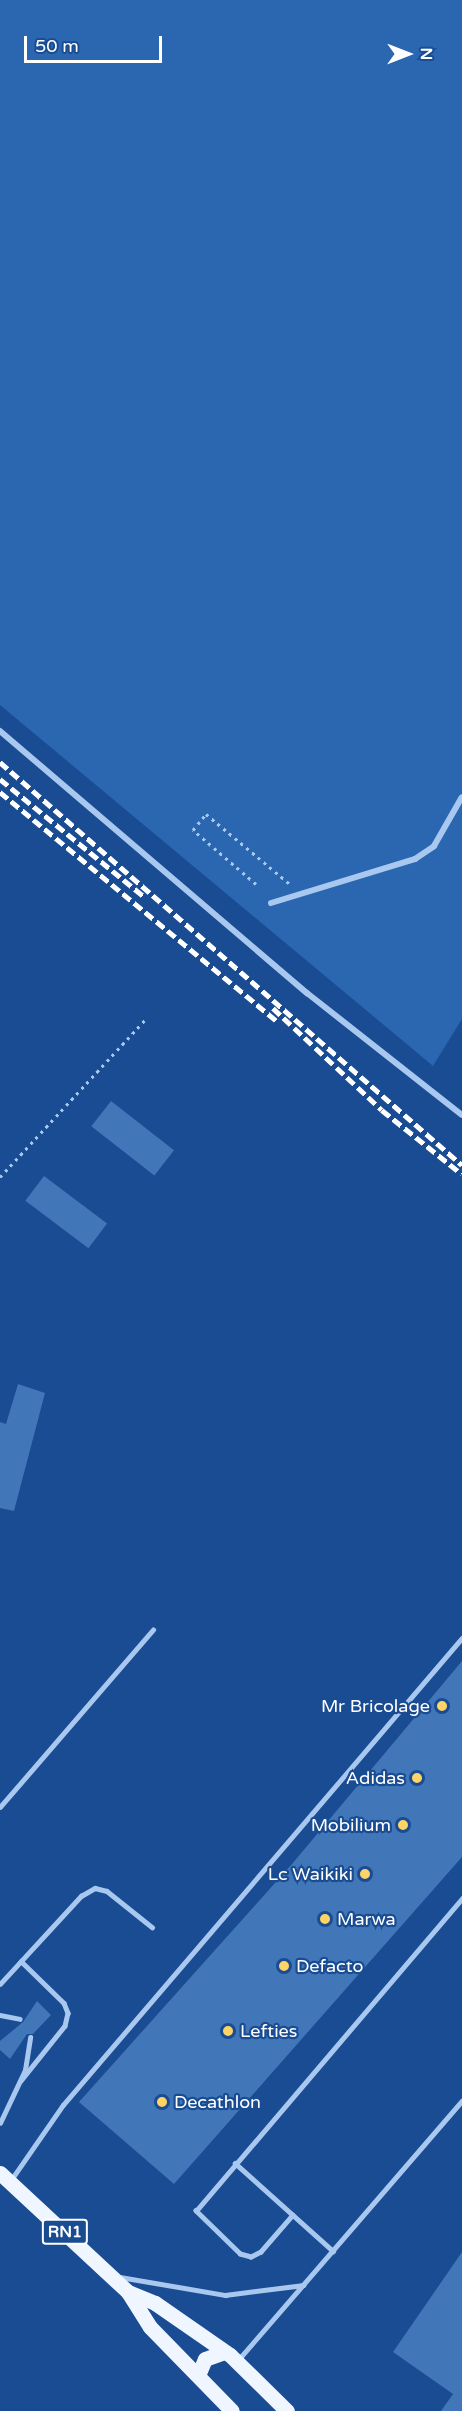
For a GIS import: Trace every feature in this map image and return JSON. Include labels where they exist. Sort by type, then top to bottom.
[{"type":"main road","name":"RN1","points":[[5,2178],[128,2292],[146,2322],[199,2373],[232,2411]]},
{"type":"main road","name":"RN1","points":[[128,2292],[155,2303],[237,2361],[285,2410]]},
{"type":"main road","points":[[199,2373],[205,2359],[224,2352]]},
{"type":"street","points":[[0,730],[308,993],[462,1115]]},
{"type":"street","points":[[271,903],[429,851],[462,797]]},
{"type":"lane","points":[[0,1807],[153,1630]]},
{"type":"lane","points":[[5,2178],[63,2105],[462,1638]]},
{"type":"lane","points":[[0,1984],[81,1896],[95,1888],[107,1891],[152,1927]]},
{"type":"lane","points":[[293,2215],[261,2252],[250,2257],[240,2254],[207,2225],[197,2215],[197,2206],[462,1899]]},
{"type":"lane","points":[[0,2123],[21,2081],[64,2026],[68,2013],[60,1999],[21,1961]]},
{"type":"lane","points":[[0,2016],[20,2019]]},
{"type":"lane","points":[[21,2081],[30,2037]]},
{"type":"lane","points":[[237,2361],[462,2101]]},
{"type":"lane","points":[[235,2163],[333,2251]]},
{"type":"lane","points":[[110,2275],[201,2294],[249,2294],[303,2285]]},
{"type":"path","points":[[256,884],[193,830],[206,814],[303,894]]},
{"type":"path","points":[[0,1177],[100,1064],[146,1019]]},
{"type":"shaded area","points":[[0,0],[462,0],[462,1019],[433,1066],[0,705]]},
{"type":"building","points":[[111,1101],[174,1150],[154,1175],[91,1126]]},
{"type":"building","points":[[44,1176],[107,1224],[88,1248],[25,1201]]},
{"type":"building","points":[[18,1384],[45,1393],[14,1511],[0,1508],[0,1422],[6,1424]]},
{"type":"building","points":[[462,1661],[462,1857],[174,2184],[79,2102],[292,1864]]},
{"type":"building","points":[[37,2001],[51,2015],[33,2034],[27,2034],[10,2059],[0,2050],[0,2041],[23,2022]]},
{"type":"building","points":[[462,2252],[462,2411],[441,2411],[453,2394],[393,2352]]},
{"type":"railway","points":[[0,762],[462,1165]]},
{"type":"railway","points":[[0,779],[146,898]]},
{"type":"railway","points":[[0,792],[278,1022]]},
{"type":"railway","points":[[273,1008],[382,1110],[462,1174]]},
{"type":"place","name":"Mr Bricolage","points":[[442,1706]]},
{"type":"place","name":"Adidas","points":[[417,1778]]},
{"type":"place","name":"Mobilium","points":[[403,1825]]},
{"type":"place","name":"Lc Waikiki","points":[[365,1874]]},
{"type":"place","name":"Marwa","points":[[325,1919]]},
{"type":"place","name":"Defacto","points":[[284,1966]]},
{"type":"place","name":"Lefties","points":[[228,2031]]},
{"type":"place","name":"Decathlon","points":[[162,2102]]}]
